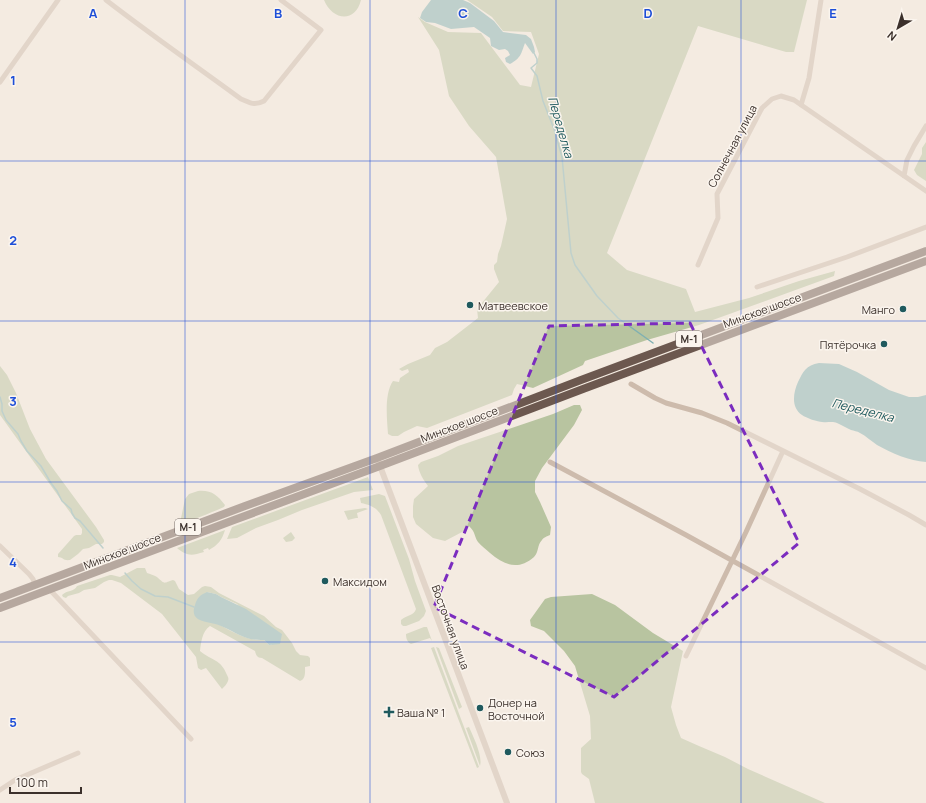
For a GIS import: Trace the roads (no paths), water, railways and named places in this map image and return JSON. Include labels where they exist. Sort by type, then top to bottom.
[{"type":"highway","name":"Минское шоссе","points":[[0,608],[234,520],[581,380],[926,251]]},
{"type":"highway","name":"Минское шоссе","points":[[0,598],[245,506],[379,462],[583,389],[926,261]]},
{"type":"street","points":[[0,82],[58,0]]},
{"type":"street","points":[[106,0],[157,39],[182,55],[241,99],[258,104],[264,101],[321,30],[281,0]]},
{"type":"street","points":[[801,105],[808,78],[820,0]]},
{"type":"street","name":"Солнечная улица","points":[[698,265],[718,218],[717,194],[762,108],[772,99],[781,96],[794,100],[926,191]]},
{"type":"street","points":[[904,176],[908,160],[914,146],[926,126]]},
{"type":"street","points":[[757,287],[847,257],[926,227]]},
{"type":"street","points":[[631,384],[666,403],[715,418],[783,450],[926,525]]},
{"type":"street","points":[[686,656],[746,532],[783,450]]},
{"type":"street","name":"Восточная улица","points":[[379,462],[506,803]]},
{"type":"street","points":[[550,462],[732,560],[926,668]]},
{"type":"street","points":[[0,546],[33,578],[35,585]]},
{"type":"street","points":[[50,590],[191,739]]},
{"type":"street","points":[[0,790],[15,780],[78,753]]},
{"type":"water","points":[[431,0],[463,0],[470,3],[494,21],[503,32],[526,35],[531,39],[535,52],[533,54],[525,43],[519,58],[510,64],[506,62],[505,58],[510,55],[508,51],[505,49],[499,50],[491,46],[490,38],[474,27],[451,29],[435,23],[426,22],[420,18],[422,12]]},
{"type":"water","points":[[819,363],[839,364],[857,372],[889,390],[909,397],[926,395],[926,462],[913,460],[895,454],[877,445],[859,432],[837,423],[815,421],[798,412],[794,395],[798,382],[803,372],[808,367]]},
{"type":"water","points":[[207,592],[216,594],[246,609],[282,634],[280,644],[269,645],[264,640],[247,638],[217,624],[198,619],[195,616],[194,611],[196,603],[202,594]]},
{"type":"waterway","name":"Переделка","points":[[533,51],[537,59],[537,63],[531,68],[537,76],[543,101],[554,129],[562,157],[571,253],[575,265],[597,296],[618,318],[653,343]]},
{"type":"waterway","points":[[0,397],[2,411],[6,420],[18,434],[27,451],[41,466],[62,501],[71,509],[75,518],[80,521],[103,548]]},
{"type":"waterway","points":[[125,573],[141,589],[155,596],[168,597],[194,607]]},
{"type":"place","name":"Матвеевское","points":[[470,305]]},
{"type":"place","name":"Манго","points":[[903,309]]},
{"type":"place","name":"Пятёрочка","points":[[884,344]]},
{"type":"place","name":"Максидом","points":[[325,581]]},
{"type":"place","name":"Донер на Восточной","points":[[480,708]]},
{"type":"place","name":"Ваша № 1","points":[[389,712]]},
{"type":"place","name":"Союз","points":[[508,752]]}]
